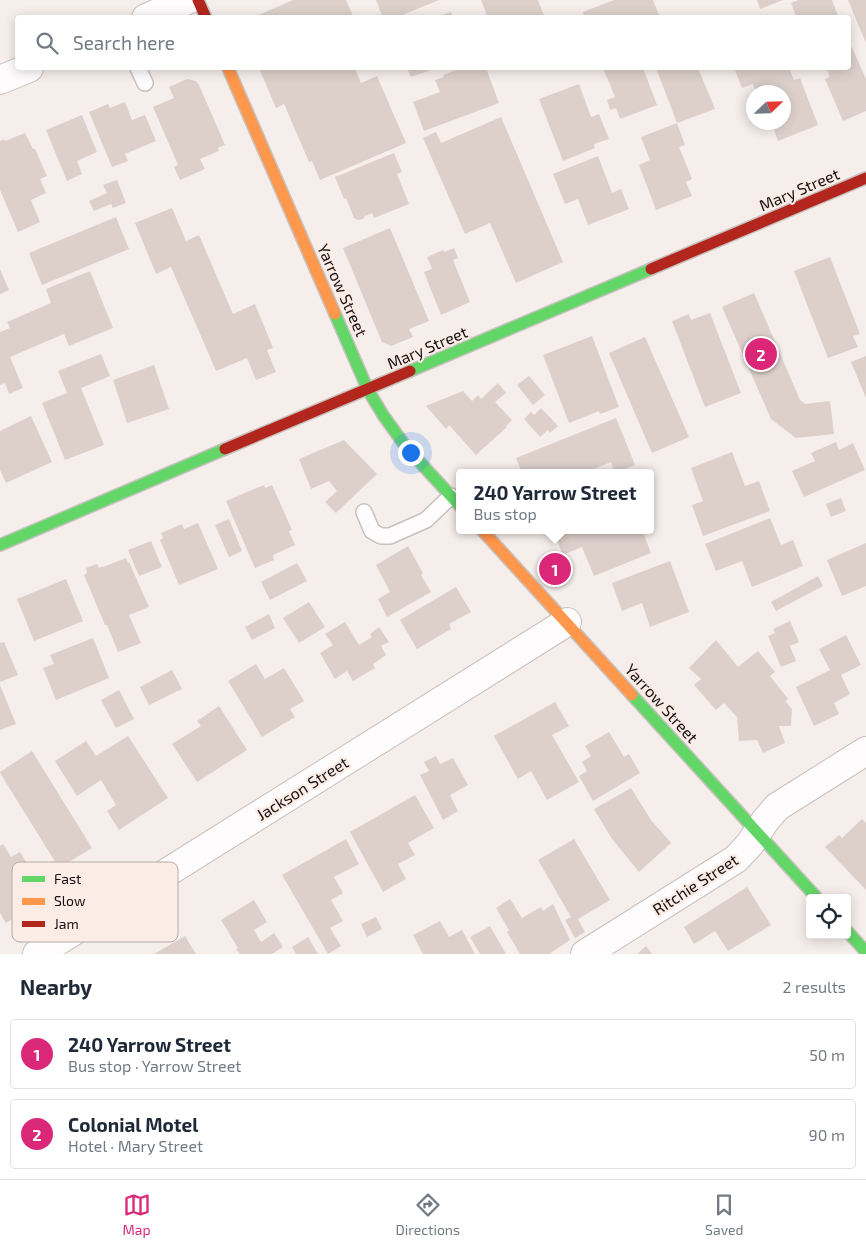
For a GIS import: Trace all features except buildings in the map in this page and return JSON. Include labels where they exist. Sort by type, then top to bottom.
[{"type":"street","points":[[153,15],[188,0]]},
{"type":"street","points":[[198,0],[205,15]]},
{"type":"street","points":[[0,80],[24,70]]},
{"type":"street","name":"Yarrow Street","points":[[229,70],[368,390],[402,441],[455,501]]},
{"type":"street","name":"Mary Street","points":[[0,545],[866,178]]},
{"type":"street","name":"Yarrow Street","points":[[486,534],[813,894]]},
{"type":"street","name":"Jackson Street","points":[[178,866],[567,622]]},
{"type":"street","name":"Ritchie Street","points":[[586,954],[736,859],[750,844],[777,807],[866,751]]},
{"type":"street","points":[[851,935],[866,952]]},
{"type":"street","name":"Jackson Street","points":[[37,954],[56,942]]},
{"type":"lane","points":[[139,70],[145,83]]},
{"type":"lane","points":[[364,512],[372,531],[381,536],[390,536],[426,520],[455,501]]},
{"type":"traffic: fast","points":[[410,371],[651,269]]},
{"type":"traffic: fast","points":[[335,314],[368,390],[383,415],[406,447],[456,502]]},
{"type":"traffic: fast","points":[[0,545],[225,449]]},
{"type":"traffic: fast","points":[[632,695],[813,894]]},
{"type":"traffic: fast","points":[[851,935],[866,952]]},
{"type":"traffic: slow","points":[[229,70],[335,314]]},
{"type":"traffic: slow","points":[[486,534],[632,695]]},
{"type":"traffic: jam","points":[[198,0],[205,15]]},
{"type":"traffic: jam","points":[[651,269],[866,178]]},
{"type":"traffic: jam","points":[[225,449],[410,371]]},
{"type":"place","name":"Colonial Motel","points":[[761,354]]},
{"type":"place","name":"240 Yarrow Street","points":[[555,569]]}]
